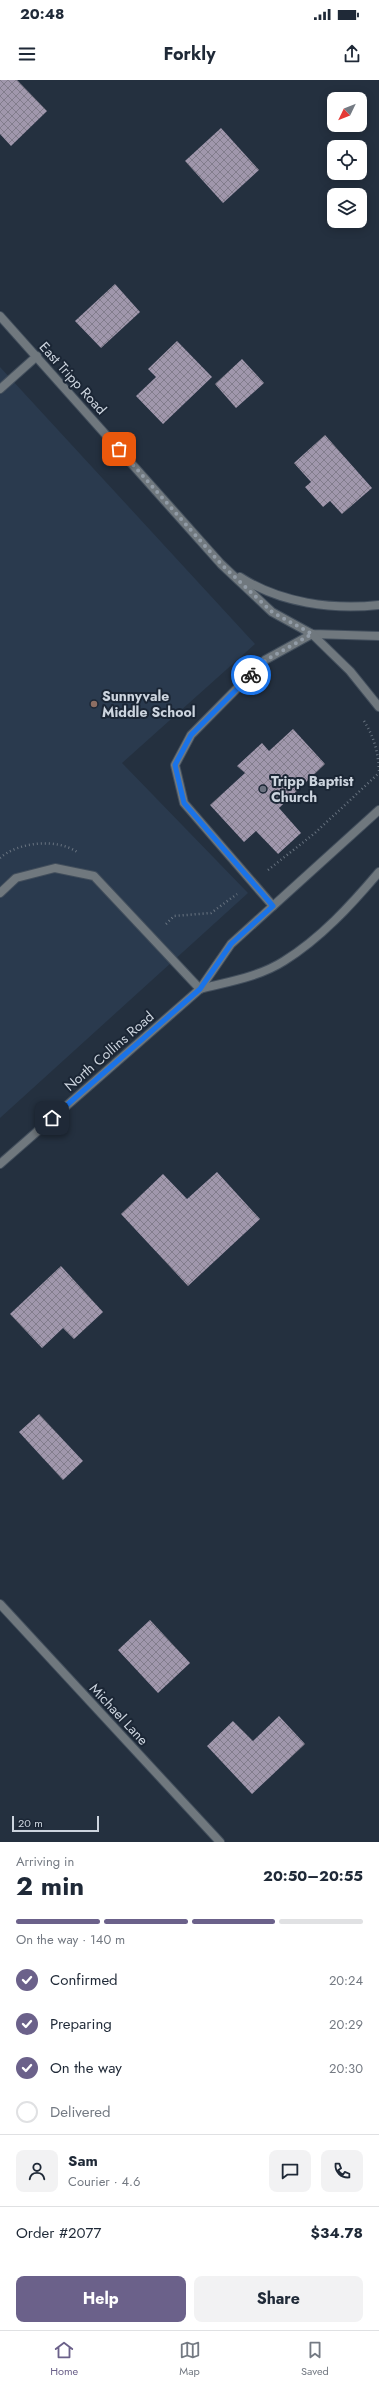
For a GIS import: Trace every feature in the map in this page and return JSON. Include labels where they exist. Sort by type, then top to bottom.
[{"type":"street","name":"East Tripp Road","points":[[0,316],[221,564],[272,612],[312,634],[379,636]]},
{"type":"street","points":[[0,389],[37,356]]},
{"type":"street","name":"East Tripp Road","points":[[221,564],[256,587],[284,598],[317,604],[379,605]]},
{"type":"street","points":[[273,906],[184,803],[175,765],[191,735],[266,660],[312,634],[350,671],[379,707]]},
{"type":"street","name":"North Collins Road","points":[[0,1164],[200,989],[231,944],[379,810]]},
{"type":"street","points":[[0,893],[16,878],[55,868],[94,876],[200,989]]},
{"type":"street","name":"North Collins Road","points":[[200,989],[246,977],[283,962],[344,913],[379,872]]},
{"type":"street","name":"Michael Lane","points":[[0,1604],[220,1842]]},
{"type":"path","points":[[151,937],[174,916],[211,913],[315,833],[379,772],[378,752],[372,734],[363,720]]},
{"type":"shaded area","name":"Sunnyvale Middle School","points":[[0,367],[255,644],[122,763],[248,893],[0,1118]]},
{"type":"building","points":[[0,80],[17,80],[47,111],[11,146],[0,134]]},
{"type":"building","points":[[221,128],[259,170],[223,203],[185,161]]},
{"type":"building","points":[[115,284],[140,312],[101,348],[75,321]]},
{"type":"building","points":[[177,341],[212,377],[163,424],[136,396],[156,377],[148,369]]},
{"type":"building","points":[[242,359],[264,383],[236,408],[215,384]]},
{"type":"building","points":[[325,435],[372,488],[342,514],[330,501],[323,507],[305,487],[311,482],[294,463]]},
{"type":"building","name":"Tripp Baptist Church","points":[[293,729],[325,764],[279,808],[301,833],[278,854],[256,831],[244,842],[210,805],[245,773],[237,766],[262,743],[269,751]]},
{"type":"building","points":[[217,1172],[260,1219],[188,1286],[121,1214],[163,1174],[187,1199]]},
{"type":"building","points":[[61,1266],[103,1312],[74,1339],[63,1328],[42,1348],[10,1314]]},
{"type":"building","points":[[39,1414],[83,1461],[63,1480],[19,1432]]},
{"type":"building","points":[[150,1620],[190,1663],[158,1693],[118,1650]]},
{"type":"building","points":[[279,1716],[305,1744],[252,1794],[207,1746],[233,1721],[253,1741]]},
{"type":"way so far","points":[[119,449],[221,564],[272,612],[312,634],[266,660],[251,675]]},
{"type":"place","name":"Sunnyvale Middle School","points":[[94,704]]},
{"type":"place","name":"Tripp Baptist Church","points":[[263,789]]},
{"type":"route","points":[[52,1118],[200,989],[231,944],[273,906],[184,803],[175,765],[191,735],[251,675]]}]
